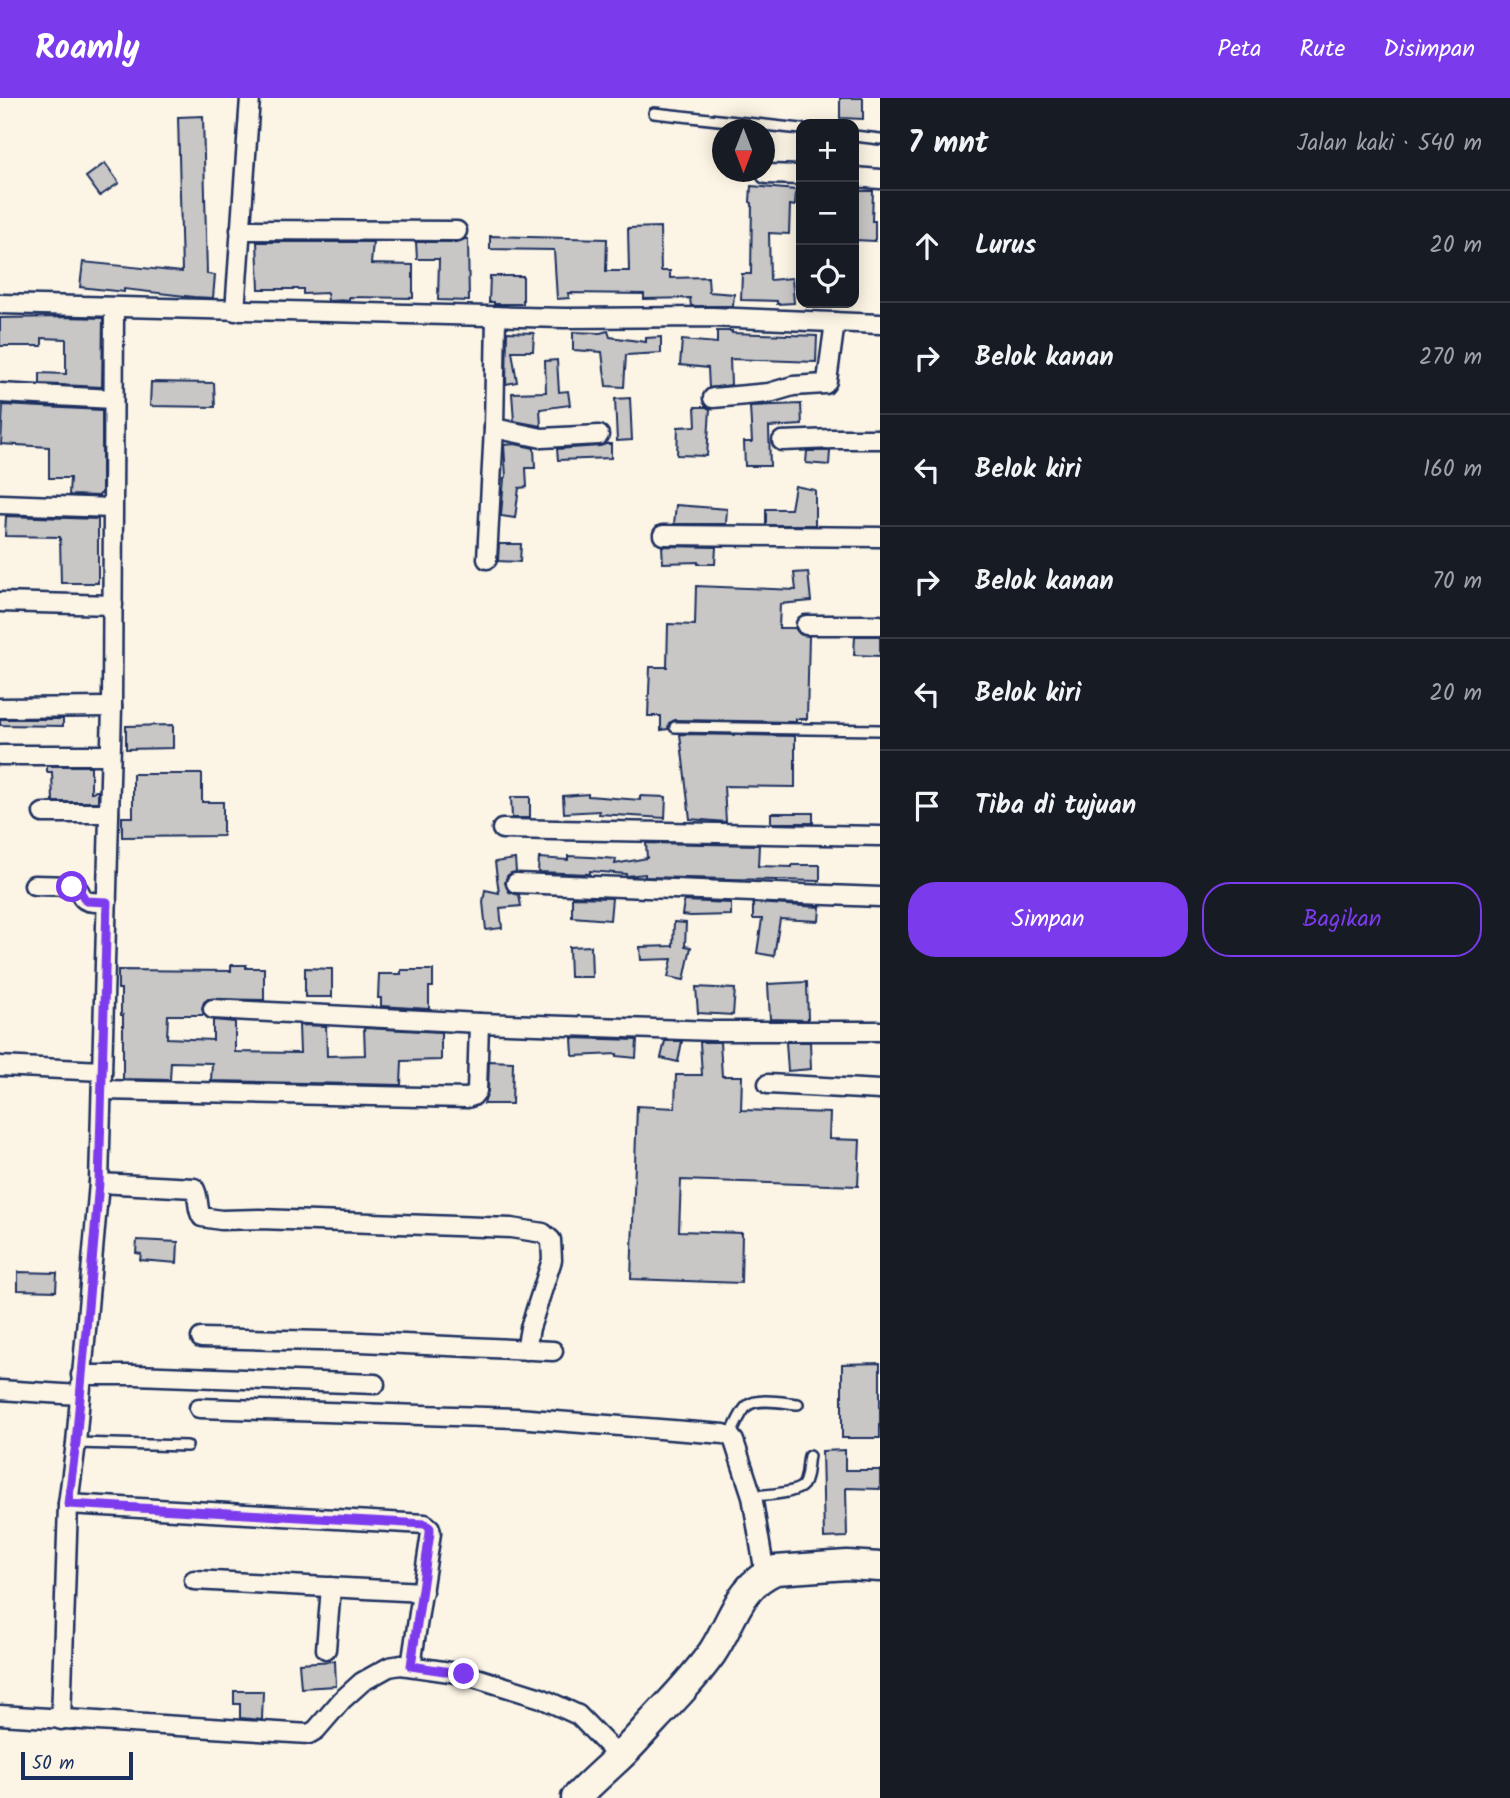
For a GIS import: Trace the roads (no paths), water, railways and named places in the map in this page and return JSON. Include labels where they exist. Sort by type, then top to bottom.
[{"type":"main road","points":[[576,1798],[619,1757],[689,1682],[713,1650],[742,1597],[765,1574],[776,1570],[847,1565],[880,1567]]},
{"type":"street","points":[[235,311],[250,98]]},
{"type":"street","points":[[775,174],[796,175]]},
{"type":"street","points":[[859,177],[880,179]]},
{"type":"street","points":[[240,230],[457,231]]},
{"type":"street","points":[[0,304],[496,316],[712,317],[880,324]]},
{"type":"street","points":[[61,1720],[68,1504],[99,1183],[112,707],[114,308]]},
{"type":"street","points":[[487,559],[494,428],[496,316]]},
{"type":"street","points":[[713,398],[769,393],[790,386],[825,384],[835,322]]},
{"type":"street","points":[[0,393],[113,399]]},
{"type":"street","points":[[494,428],[542,438],[599,435]]},
{"type":"street","points":[[782,441],[880,439]]},
{"type":"street","points":[[0,504],[112,508]]},
{"type":"street","points":[[663,535],[880,537]]},
{"type":"street","points":[[0,602],[113,605]]},
{"type":"street","points":[[806,625],[880,625]]},
{"type":"street","points":[[0,708],[112,707]]},
{"type":"street","points":[[0,755],[110,755]]},
{"type":"street","points":[[43,813],[109,813]]},
{"type":"street","points":[[502,829],[880,836]]},
{"type":"street","points":[[516,883],[880,897]]},
{"type":"street","points":[[34,886],[74,887],[78,888],[86,901],[107,902]]},
{"type":"street","points":[[213,1009],[479,1023],[714,1031],[880,1031]]},
{"type":"street","points":[[102,1090],[467,1098],[476,1092],[479,1023]]},
{"type":"street","points":[[0,1066],[102,1070]]},
{"type":"street","points":[[768,1084],[880,1090]]},
{"type":"street","points":[[99,1183],[194,1188],[198,1212],[202,1217],[211,1219],[512,1228],[543,1233],[551,1240],[552,1260],[530,1328],[526,1350]]},
{"type":"street","points":[[201,1338],[552,1351]]},
{"type":"street","points":[[82,1375],[375,1384]]},
{"type":"street","points":[[0,1390],[79,1395]]},
{"type":"street","points":[[199,1408],[517,1418],[720,1433],[730,1436],[740,1455],[752,1496],[765,1574]]},
{"type":"street","points":[[68,1504],[428,1525],[430,1533],[423,1592],[411,1666]]},
{"type":"street","points":[[194,1580],[423,1592]]},
{"type":"street","points":[[326,1649],[331,1587]]},
{"type":"street","points":[[0,1715],[309,1734],[362,1682],[389,1667],[401,1665],[464,1674],[541,1698],[578,1715],[619,1757]]},
{"type":"lane","points":[[654,113],[796,128]]},
{"type":"lane","points":[[859,137],[880,139]]},
{"type":"lane","points":[[675,727],[880,730]]},
{"type":"lane","points":[[730,1436],[745,1408],[752,1403],[798,1404]]},
{"type":"lane","points":[[76,1443],[187,1446]]},
{"type":"lane","points":[[752,1496],[801,1487],[805,1479],[808,1456]]}]
